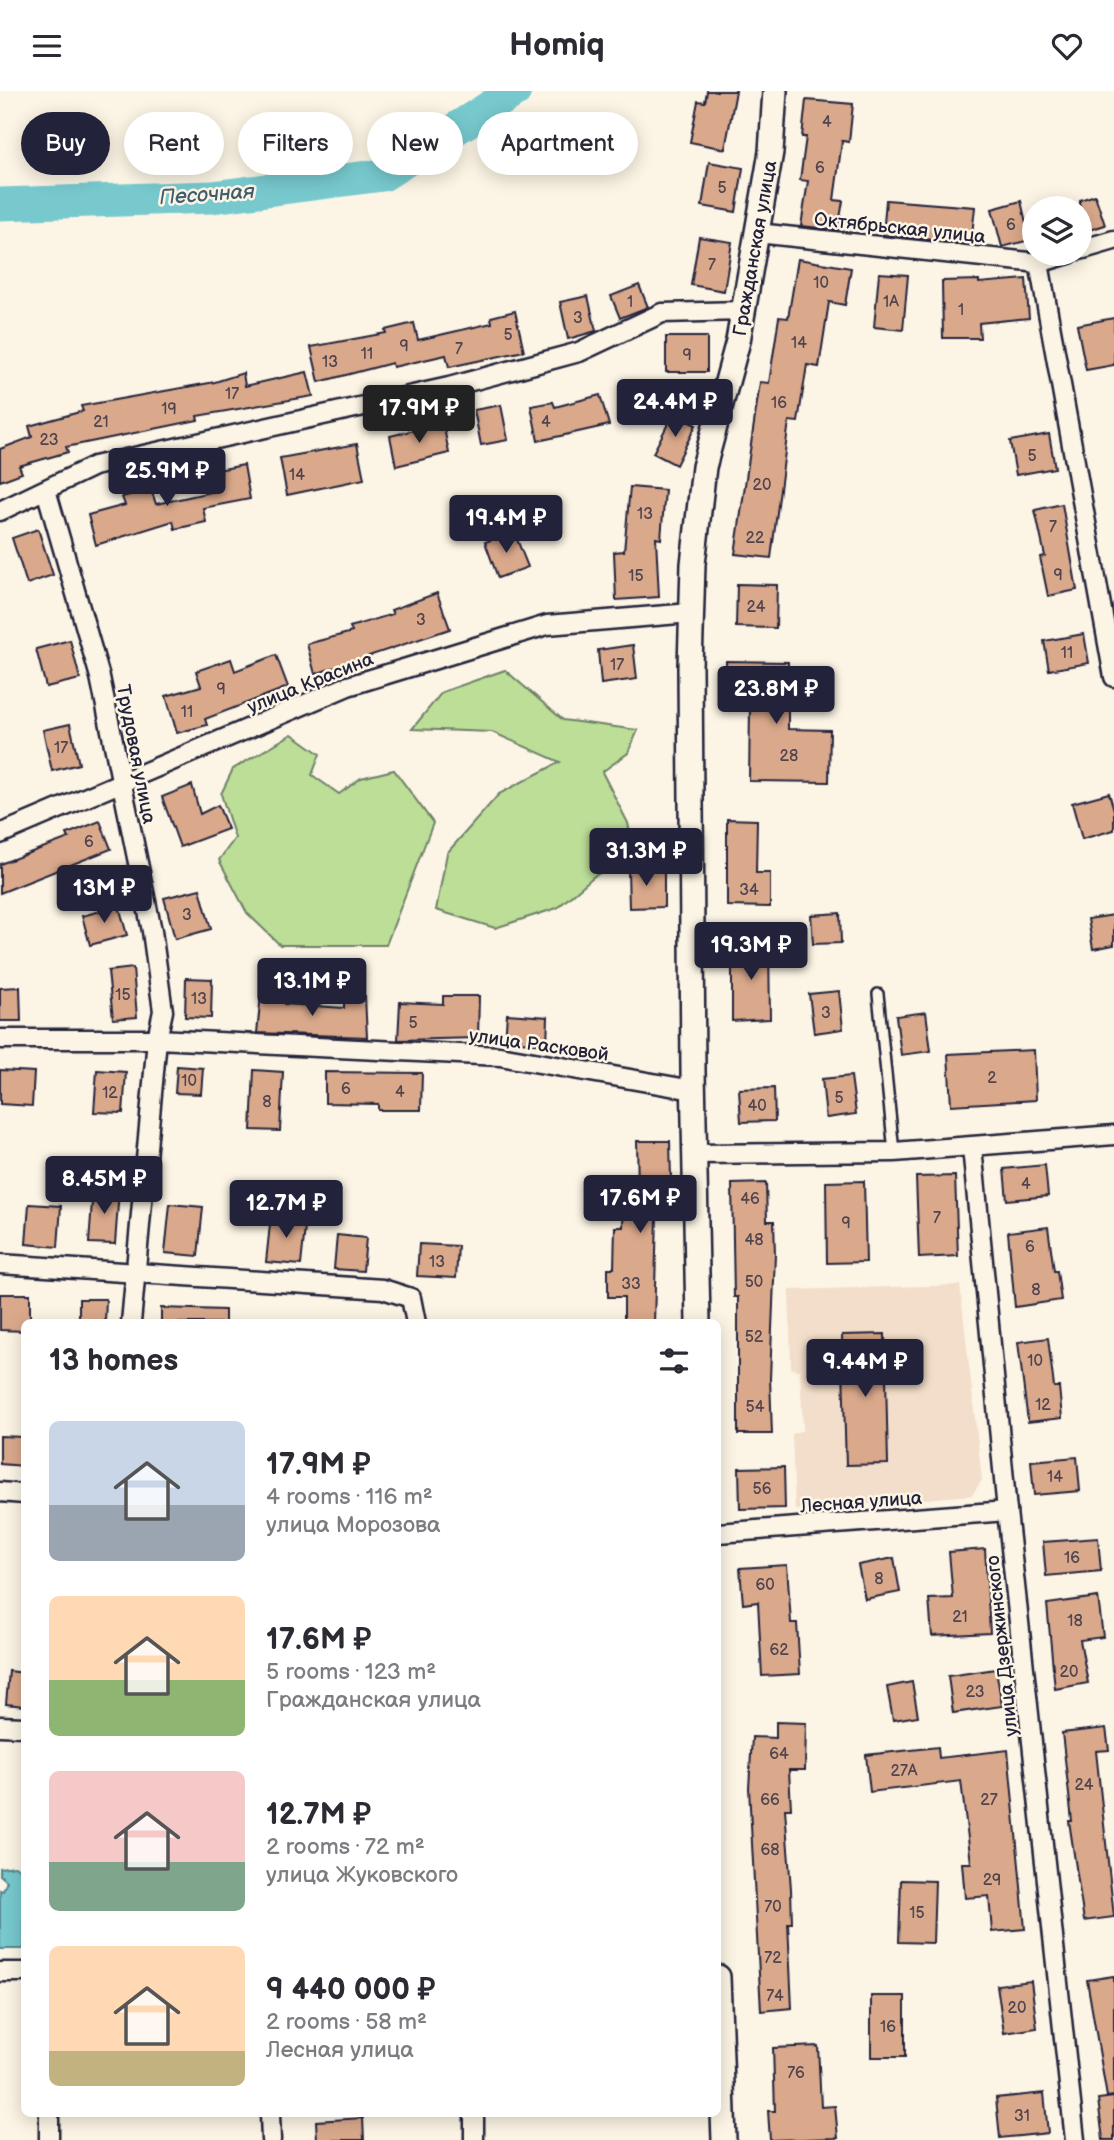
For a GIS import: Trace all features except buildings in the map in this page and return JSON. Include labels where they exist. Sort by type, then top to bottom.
[{"type":"street","name":"Гражданская улица","points":[[698,1319],[693,1090],[693,564],[704,467],[743,311],[757,233],[771,152],[775,91]]},
{"type":"street","name":"Октябрьская улица","points":[[757,233],[1022,261]]},
{"type":"street","points":[[1092,246],[1114,240]]},
{"type":"street","points":[[1040,266],[1107,607],[1114,677]]},
{"type":"street","points":[[0,511],[94,466],[449,387],[579,352],[662,313],[743,311]]},
{"type":"street","name":"Трудовая улица","points":[[46,490],[100,677],[163,1010],[157,1039],[131,1319]]},
{"type":"street","name":"улица Красина","points":[[0,834],[121,785],[348,686],[547,625],[691,613]]},
{"type":"street","name":"улица Расковой","points":[[0,1039],[157,1039],[500,1056],[693,1090]]},
{"type":"street","points":[[694,1154],[894,1152],[1114,1135]]},
{"type":"street","name":"улица Дзержинского","points":[[972,1147],[1007,1511],[1075,2140]]},
{"type":"street","points":[[0,1264],[383,1289],[411,1298],[415,1319]]},
{"type":"street","points":[[0,1492],[21,1494]]},
{"type":"street","name":"Лесная улица","points":[[721,1533],[1007,1511]]},
{"type":"street","points":[[0,1726],[21,1727]]},
{"type":"street","points":[[0,1972],[21,1972]]},
{"type":"street","points":[[721,2058],[724,2140]]},
{"type":"street","points":[[49,2117],[49,2140]]},
{"type":"street","points":[[270,2117],[271,2140]]},
{"type":"street","points":[[474,2117],[474,2140]]},
{"type":"lane","points":[[878,993],[894,1152]]},
{"type":"shaded area","points":[[960,1285],[982,1480],[972,1495],[795,1510],[792,1434],[803,1430],[800,1370],[791,1369],[789,1290]]},
{"type":"green space","points":[[505,670],[563,720],[638,730],[628,753],[602,772],[628,823],[634,853],[593,877],[557,908],[495,928],[436,910],[447,853],[499,794],[560,762],[492,732],[412,729],[442,692]]},
{"type":"green space","points":[[292,734],[320,754],[312,775],[339,794],[361,778],[394,770],[433,823],[386,945],[280,945],[247,913],[219,860],[235,838],[221,794],[233,769]]},
{"type":"water","points":[[15,1866],[21,1871],[21,1949],[0,1949],[0,1890],[3,1891],[7,1881],[0,1875],[0,1868]]},
{"type":"waterway","name":"Песочная","points":[[0,204],[212,197],[383,175],[515,91]]}]
